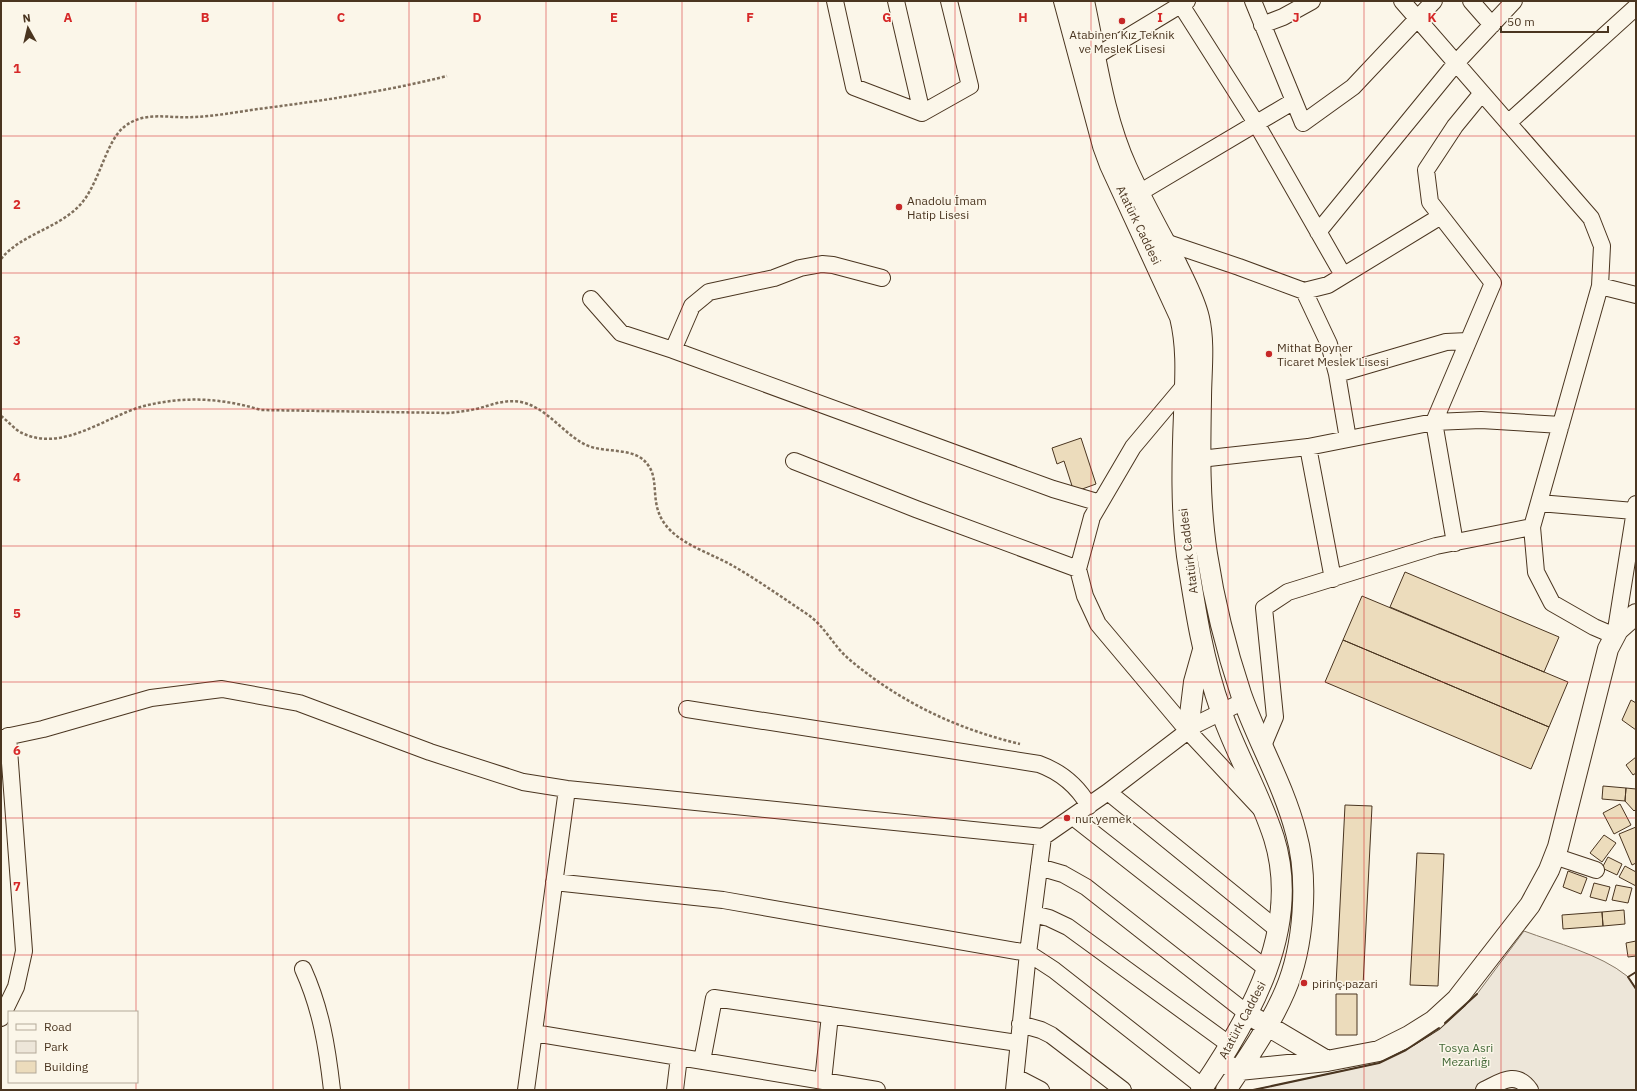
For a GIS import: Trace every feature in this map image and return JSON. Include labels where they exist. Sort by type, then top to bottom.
[{"type":"main road","name":"Atatürk Caddesi","points":[[1064,1],[1103,146],[1110,165],[1180,318],[1186,354],[1182,487],[1184,526],[1203,650],[1221,712],[1266,814],[1274,838],[1281,874],[1281,902],[1278,930],[1268,970],[1248,1014],[1220,1063],[1202,1089]]},
{"type":"main road","name":"Atatürk Caddesi","points":[[1084,1],[1115,138],[1139,193],[1195,304],[1201,330],[1200,459],[1202,505],[1207,557],[1227,645],[1244,701],[1262,748],[1288,808],[1297,833],[1301,858],[1303,893],[1300,925],[1295,956],[1285,990],[1266,1026],[1226,1090]]},
{"type":"main road","points":[[1220,1063],[1239,1070],[1327,1060],[1379,1050],[1409,1036],[1427,1025],[1457,1000],[1530,905],[1549,870],[1554,856],[1608,649],[1618,630],[1636,614]]},
{"type":"main road","points":[[1188,731],[1194,682],[1203,650]]},
{"type":"main road","points":[[1248,1014],[1266,1026],[1327,1060]]},
{"type":"street","points":[[835,1],[854,87],[922,113]]},
{"type":"street","points":[[896,1],[922,113]]},
{"type":"street","points":[[922,113],[970,86],[949,1]]},
{"type":"street","points":[[1252,1],[1303,123],[1353,87],[1434,1]]},
{"type":"street","points":[[1262,25],[1312,1]]},
{"type":"street","points":[[1402,1],[1591,218],[1602,246],[1600,286],[1532,527],[1536,572],[1552,603],[1594,627],[1615,636],[1635,508],[1539,503]]},
{"type":"street","points":[[1472,1],[1492,25]]},
{"type":"street","points":[[1318,232],[1456,63],[1514,1]]},
{"type":"street","points":[[1096,56],[1184,3],[1256,123],[1343,275]]},
{"type":"street","points":[[1508,123],[1636,7]]},
{"type":"street","points":[[1455,543],[1434,422],[1492,283],[1430,202],[1426,170],[1455,126],[1482,94]]},
{"type":"street","points":[[1139,193],[1294,101]]},
{"type":"street","points":[[1165,242],[1304,291],[1328,285],[1441,216]]},
{"type":"street","points":[[673,350],[692,306],[709,292],[774,278],[800,268],[822,264],[833,264],[882,278]]},
{"type":"street","points":[[1600,286],[1636,295]]},
{"type":"street","points":[[1304,291],[1329,344],[1337,374],[1348,439]]},
{"type":"street","points":[[591,299],[622,333],[673,350],[1053,489],[1100,503]]},
{"type":"street","points":[[1337,374],[1446,342],[1468,341]]},
{"type":"street","points":[[1185,385],[1133,448],[1092,516],[1078,569],[1085,596],[1098,624],[1188,731],[1266,814]]},
{"type":"street","points":[[1200,459],[1308,447],[1434,422],[1481,420],[1561,425]]},
{"type":"street","points":[[1308,447],[1333,579]]},
{"type":"street","points":[[794,461],[916,509],[1078,569]]},
{"type":"street","points":[[1262,748],[1275,716],[1264,608],[1288,592],[1436,546],[1532,527]]},
{"type":"street","points":[[1,1018],[16,987],[24,951],[5,737],[43,729],[151,698],[222,689],[299,703],[430,752],[523,782],[567,789],[1043,837],[1089,806],[1197,724],[1244,701]]},
{"type":"street","points":[[687,709],[1039,764],[1055,771],[1073,784],[1089,806]]},
{"type":"street","points":[[526,1090],[567,789]]},
{"type":"street","points":[[1108,792],[1278,930]]},
{"type":"street","points":[[1073,817],[1268,970]]},
{"type":"street","points":[[1041,1090],[1015,1084],[1028,953],[1043,837]]},
{"type":"street","points":[[1554,856],[1596,870]]},
{"type":"street","points":[[1040,868],[1062,874],[1086,887],[1248,1014]]},
{"type":"street","points":[[554,882],[723,900],[1028,953],[1054,970],[1202,1089]]},
{"type":"street","points":[[1033,914],[1049,918],[1068,927],[1230,1045]]},
{"type":"street","points":[[303,969],[311,987],[323,1024],[332,1090]]},
{"type":"street","points":[[702,1061],[714,998],[1018,1043]]},
{"type":"street","points":[[823,1081],[830,1015]]},
{"type":"street","points":[[1020,1024],[1051,1035],[1124,1090]]},
{"type":"street","points":[[534,1033],[702,1061],[794,1083],[823,1081],[877,1090]]},
{"type":"street","points":[[675,1090],[679,1057]]},
{"type":"street","points":[[1484,1090],[1509,1078],[1518,1079],[1525,1082],[1530,1090]]},
{"type":"path","points":[[1,259],[17,244],[61,220],[79,206],[92,188],[118,132],[135,120],[155,116],[170,118],[200,117],[310,102],[384,90],[447,76]]},
{"type":"path","points":[[1,416],[22,433],[52,438],[74,435],[113,417],[144,406],[179,400],[219,400],[261,410],[448,413],[476,409],[500,401],[511,401],[532,405],[541,410],[576,439],[586,445],[608,451],[633,453],[643,459],[652,472],[656,507],[660,517],[671,530],[685,540],[736,568],[809,615],[848,659],[876,681],[900,697],[941,718],[986,736],[1021,745]]},
{"type":"green space","name":"Tosya Asri Mezarlığı","points":[[1524,931],[1591,955],[1616,968],[1630,979],[1636,989],[1636,1090],[1253,1090],[1379,1063],[1406,1050],[1432,1034],[1477,994]]},
{"type":"building","points":[[1081,438],[1096,484],[1074,492],[1064,461],[1057,464],[1052,448]]},
{"type":"building","points":[[1405,572],[1559,637],[1544,672],[1390,607]]},
{"type":"building","points":[[1362,596],[1568,682],[1549,727],[1343,640]]},
{"type":"building","points":[[1343,640],[1549,727],[1531,769],[1325,682]]},
{"type":"building","points":[[1631,700],[1636,703],[1636,730],[1622,720]]},
{"type":"building","points":[[1636,757],[1636,773],[1633,775],[1626,765]]},
{"type":"building","points":[[1603,786],[1626,788],[1625,801],[1602,799]]},
{"type":"building","points":[[1626,788],[1636,789],[1636,809],[1634,811],[1625,801]]},
{"type":"building","points":[[1620,804],[1631,825],[1614,834],[1603,813]]},
{"type":"building","points":[[1345,805],[1372,806],[1363,986],[1336,985]]},
{"type":"building","points":[[1636,827],[1636,863],[1632,865],[1619,834]]},
{"type":"building","points":[[1604,835],[1616,843],[1602,862],[1590,853]]},
{"type":"building","points":[[1417,853],[1444,854],[1438,986],[1410,985]]},
{"type":"building","points":[[1608,857],[1622,864],[1617,875],[1602,868]]},
{"type":"building","points":[[1625,866],[1636,872],[1636,886],[1619,877]]},
{"type":"building","points":[[1568,871],[1587,878],[1581,894],[1563,887]]},
{"type":"building","points":[[1594,883],[1610,887],[1606,901],[1590,897]]},
{"type":"building","points":[[1616,885],[1632,888],[1628,903],[1612,900]]},
{"type":"building","points":[[1624,910],[1625,924],[1603,926],[1602,912]]},
{"type":"building","points":[[1602,912],[1603,926],[1563,929],[1562,915]]},
{"type":"building","points":[[1636,941],[1636,956],[1628,957],[1626,943]]},
{"type":"building","points":[[1336,994],[1357,994],[1357,1035],[1336,1035]]},
{"type":"wall","points":[[1636,972],[1628,977],[1636,989]]},
{"type":"wall","points":[[1445,1023],[1477,994]]},
{"type":"wall","points":[[1253,1090],[1379,1063],[1406,1050],[1439,1028]]},
{"type":"place","name":"Atabinen Kız Teknik ve Meslek Lisesi","points":[[1122,21]]},
{"type":"place","name":"Anadolu İmam Hatip Lisesi","points":[[899,207]]},
{"type":"place","name":"Mithat Boyner Ticaret Meslek Lisesi","points":[[1269,354]]},
{"type":"place","name":"nur yemek","points":[[1067,818]]},
{"type":"place","name":"pirinç pazari","points":[[1304,983]]}]
